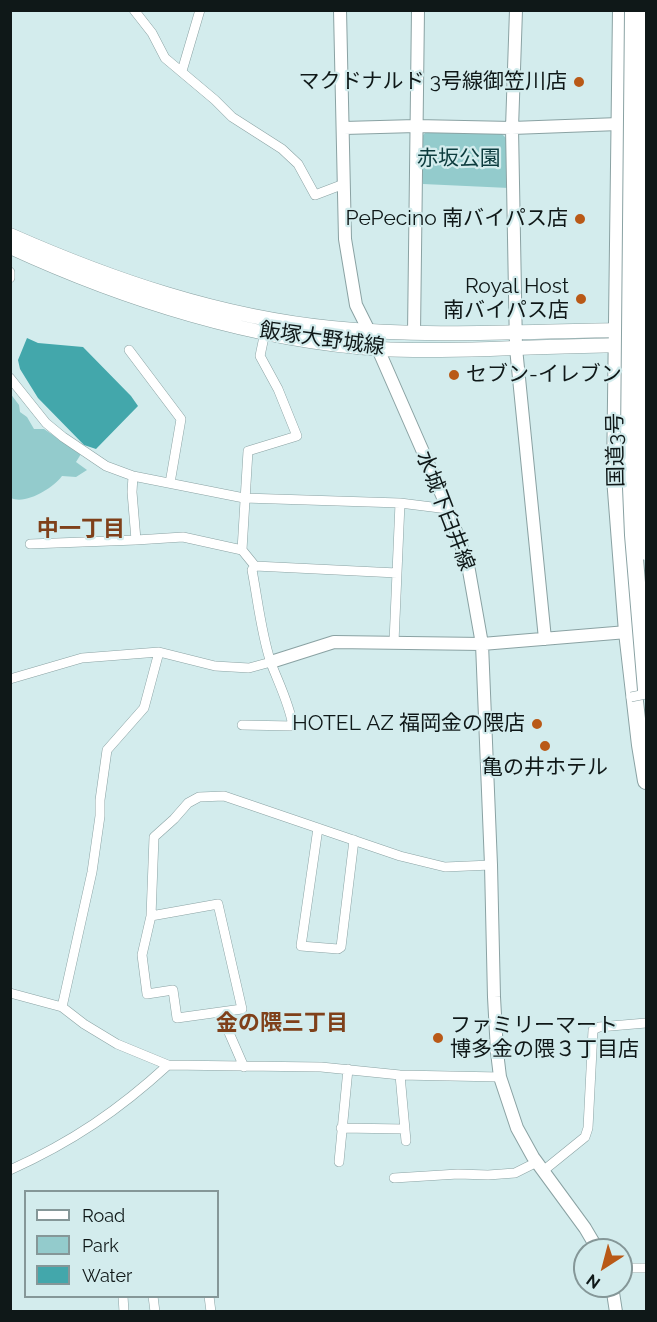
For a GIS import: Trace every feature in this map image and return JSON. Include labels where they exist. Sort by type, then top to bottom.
[{"type":"highway","name":"国道3号","points":[[621,10],[615,478],[627,632],[646,781]]},
{"type":"highway","points":[[633,10],[629,440],[633,535],[646,690]]},
{"type":"highway","points":[[646,10],[642,439],[646,552]]},
{"type":"main road","name":"飯塚大野城線","points":[[10,235],[129,283],[275,321],[369,331],[516,332],[617,338],[646,344]]},
{"type":"main road","name":"飯塚大野城線","points":[[10,247],[51,266],[175,310],[294,338],[378,349],[415,351],[516,348],[617,338],[646,330]]},
{"type":"street","points":[[134,10],[152,33],[165,58],[232,117],[282,149],[298,164],[315,195],[344,184]]},
{"type":"street","points":[[182,71],[200,10]]},
{"type":"street","name":"水城下臼井線","points":[[340,10],[345,239],[356,305],[378,349],[448,508],[468,565],[482,644],[492,865],[494,997],[500,1077],[517,1128],[540,1167],[591,1238]]},
{"type":"street","points":[[414,333],[418,10]]},
{"type":"street","points":[[516,10],[512,128],[516,348],[544,639]]},
{"type":"street","points":[[344,128],[416,126],[512,128],[619,124]]},
{"type":"street","points":[[10,272],[10,278]]},
{"type":"street","points":[[242,550],[248,451],[297,436],[278,389],[260,356],[265,332]]},
{"type":"street","points":[[129,350],[181,420],[170,483]]},
{"type":"street","points":[[10,378],[46,423],[63,437],[106,465],[133,476],[244,498],[400,503],[448,508]]},
{"type":"street","points":[[133,476],[136,540]]},
{"type":"street","points":[[394,642],[400,503]]},
{"type":"street","points":[[30,544],[183,537],[242,550],[255,566],[397,573]]},
{"type":"street","points":[[242,725],[293,726],[290,708],[271,663],[262,631],[252,570],[255,566]]},
{"type":"street","points":[[10,679],[82,658],[159,652],[215,666],[249,668],[334,642],[482,644],[627,632]]},
{"type":"street","points":[[62,1007],[92,872],[107,750],[144,708],[159,652]]},
{"type":"street","points":[[631,697],[646,694]]},
{"type":"street","points":[[152,916],[218,904],[242,1009],[177,1018],[173,990],[147,994],[142,955],[152,916],[154,837],[188,803],[200,797],[224,796],[400,856],[445,867],[492,865]]},
{"type":"street","points":[[318,828],[301,946],[338,949],[341,947],[354,840]]},
{"type":"street","points":[[10,993],[62,1007],[84,1024],[117,1044],[168,1065],[321,1067],[400,1075],[500,1077]]},
{"type":"street","points":[[220,1012],[243,1067]]},
{"type":"street","points":[[393,1178],[515,1173],[540,1167],[585,1137],[588,1128],[593,1030],[599,1027],[646,1023]]},
{"type":"street","points":[[10,1170],[46,1154],[90,1127],[132,1098],[168,1065]]},
{"type":"street","points":[[339,1162],[348,1070]]},
{"type":"street","points":[[400,1075],[406,1141]]},
{"type":"street","points":[[341,1128],[405,1129]]},
{"type":"green space","name":"赤坂公園","points":[[427,131],[502,134],[509,141],[509,188],[423,184],[421,137]]},
{"type":"green space","points":[[10,393],[19,405],[20,412],[27,417],[34,429],[44,429],[81,454],[76,462],[87,470],[76,477],[62,476],[46,490],[31,497],[17,500],[11,498]]},
{"type":"water","points":[[27,338],[38,343],[83,347],[138,406],[96,449],[84,445],[38,398],[20,369],[18,360]]},
{"type":"place","name":"マクドナルド 3号線御笠川店","points":[[579,82]]},
{"type":"place","name":"PePecino 南バイパス店","points":[[580,219]]},
{"type":"place","name":"Royal Host 南バイパス店","points":[[581,299]]},
{"type":"place","name":"セブン-イレブン","points":[[454,375]]},
{"type":"place","name":"HOTEL AZ 福岡金の隈店","points":[[537,724]]},
{"type":"place","name":"亀の井ホテル","points":[[545,746]]},
{"type":"place","name":"ファミリーマート 博多金の隈３丁目店","points":[[438,1038]]},
{"type":"district","name":"中一丁目","points":[[81,529]]},
{"type":"district","name":"金の隈三丁目","points":[[282,1023]]}]
